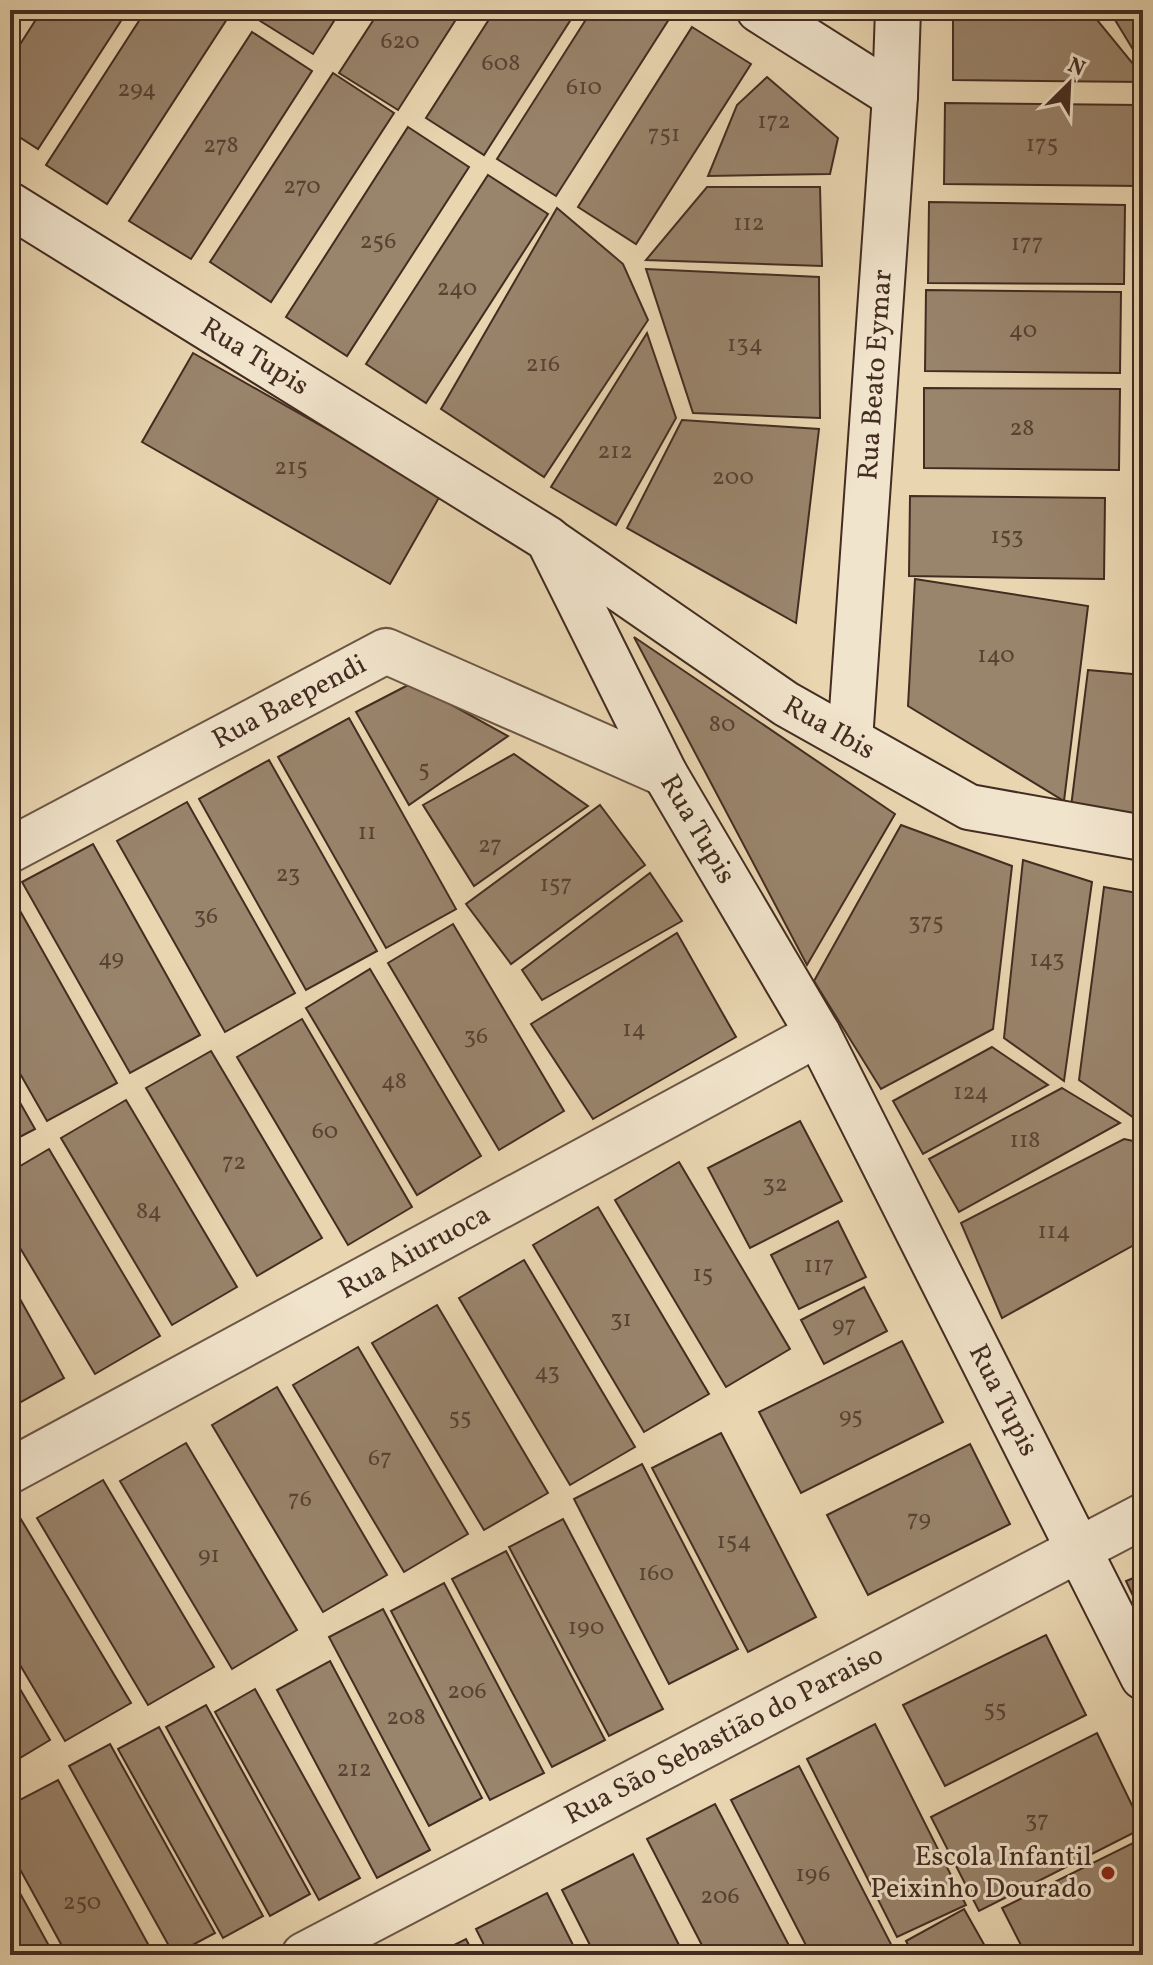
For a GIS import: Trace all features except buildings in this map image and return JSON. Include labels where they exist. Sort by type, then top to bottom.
[{"type":"street","points":[[759,10],[895,96]]},
{"type":"street","name":"Rua Beato Eymar","points":[[850,740],[895,96],[898,10]]},
{"type":"street","name":"Rua Tupis","points":[[10,205],[548,539],[665,774],[818,1034],[1143,1677]]},
{"type":"street","name":"Rua Ibis","points":[[548,539],[786,704],[969,807],[1143,838]]},
{"type":"street","name":"Rua Baependi","points":[[10,850],[386,651],[665,774]]},
{"type":"street","name":"Rua Aiuruoca","points":[[10,1471],[818,1034]]},
{"type":"street","name":"Rua São Sebastião do Paraiso","points":[[304,1955],[1143,1516]]},
{"type":"place","name":"Escola Infantil Peixinho Dourado","points":[[1108,1873]]}]
